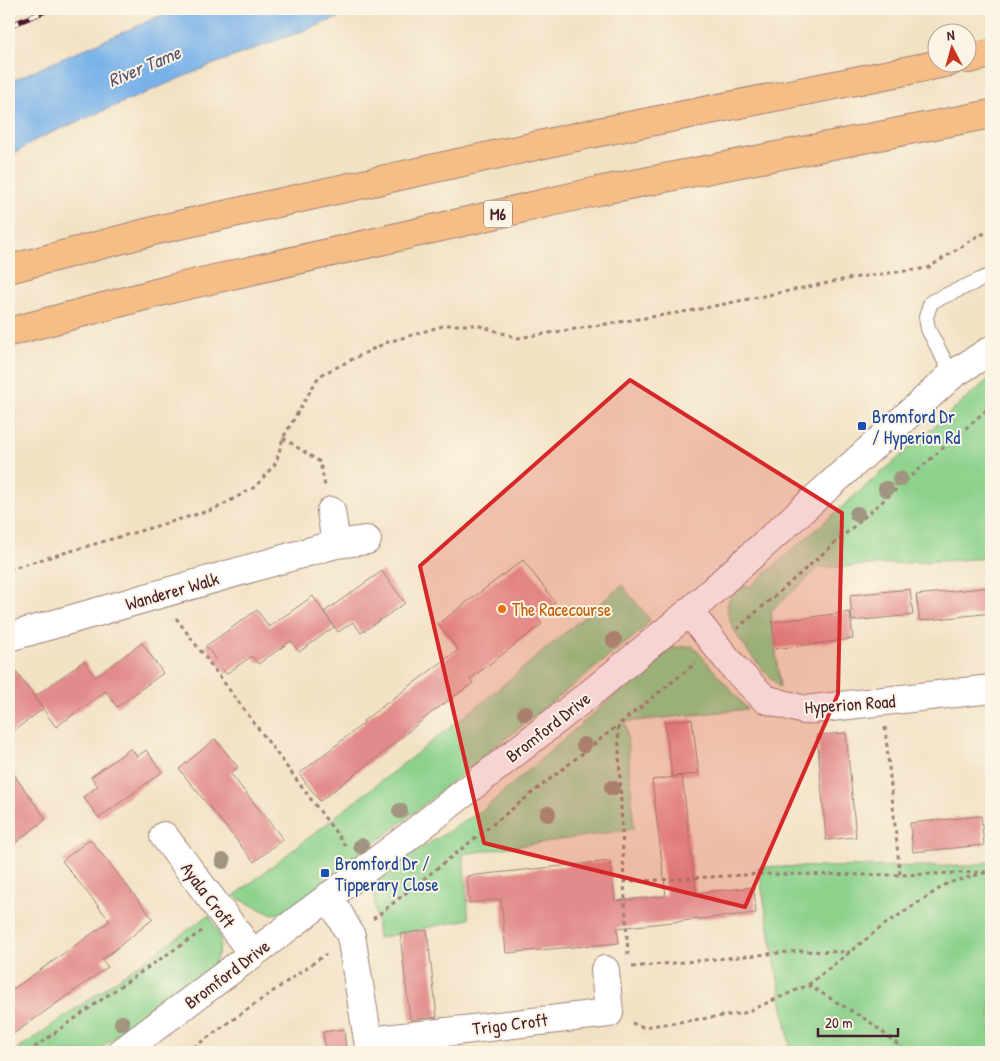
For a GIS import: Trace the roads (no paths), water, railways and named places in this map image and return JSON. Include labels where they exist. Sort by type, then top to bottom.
[{"type":"highway","points":[[978,57],[991,54]]},
{"type":"highway","points":[[9,269],[161,229],[569,138],[928,66]]},
{"type":"highway","name":"M6","points":[[9,332],[175,288],[588,193],[991,114]]},
{"type":"street","name":"Bromford Drive","points":[[122,1052],[364,870],[589,694],[689,612],[952,375],[991,350]]},
{"type":"street","points":[[331,511],[336,544]]},
{"type":"street","name":"Wanderer Walk","points":[[9,637],[336,544],[367,540]]},
{"type":"street","name":"Hyperion Road","points":[[689,612],[716,647],[765,699],[804,710],[991,689]]},
{"type":"street","name":"Ayala Croft","points":[[164,836],[253,954]]},
{"type":"street","points":[[329,896],[351,936],[369,1046]]},
{"type":"street","name":"Trigo Croft","points":[[369,1046],[609,1013],[617,969]]},
{"type":"lane","points":[[952,375],[928,329],[926,317],[931,302],[991,275]]},
{"type":"water","name":"River Tame","points":[[176,9],[362,9],[211,65],[39,138],[9,157],[9,82]]},
{"type":"railway","points":[[9,26],[50,9]]},
{"type":"place","name":"Bromford Dr / Hyperion Rd","points":[[862,426]]},
{"type":"place","name":"The Racecourse","points":[[502,609]]},
{"type":"place","name":"Bromford Dr / Tipperary Close","points":[[325,873]]}]
